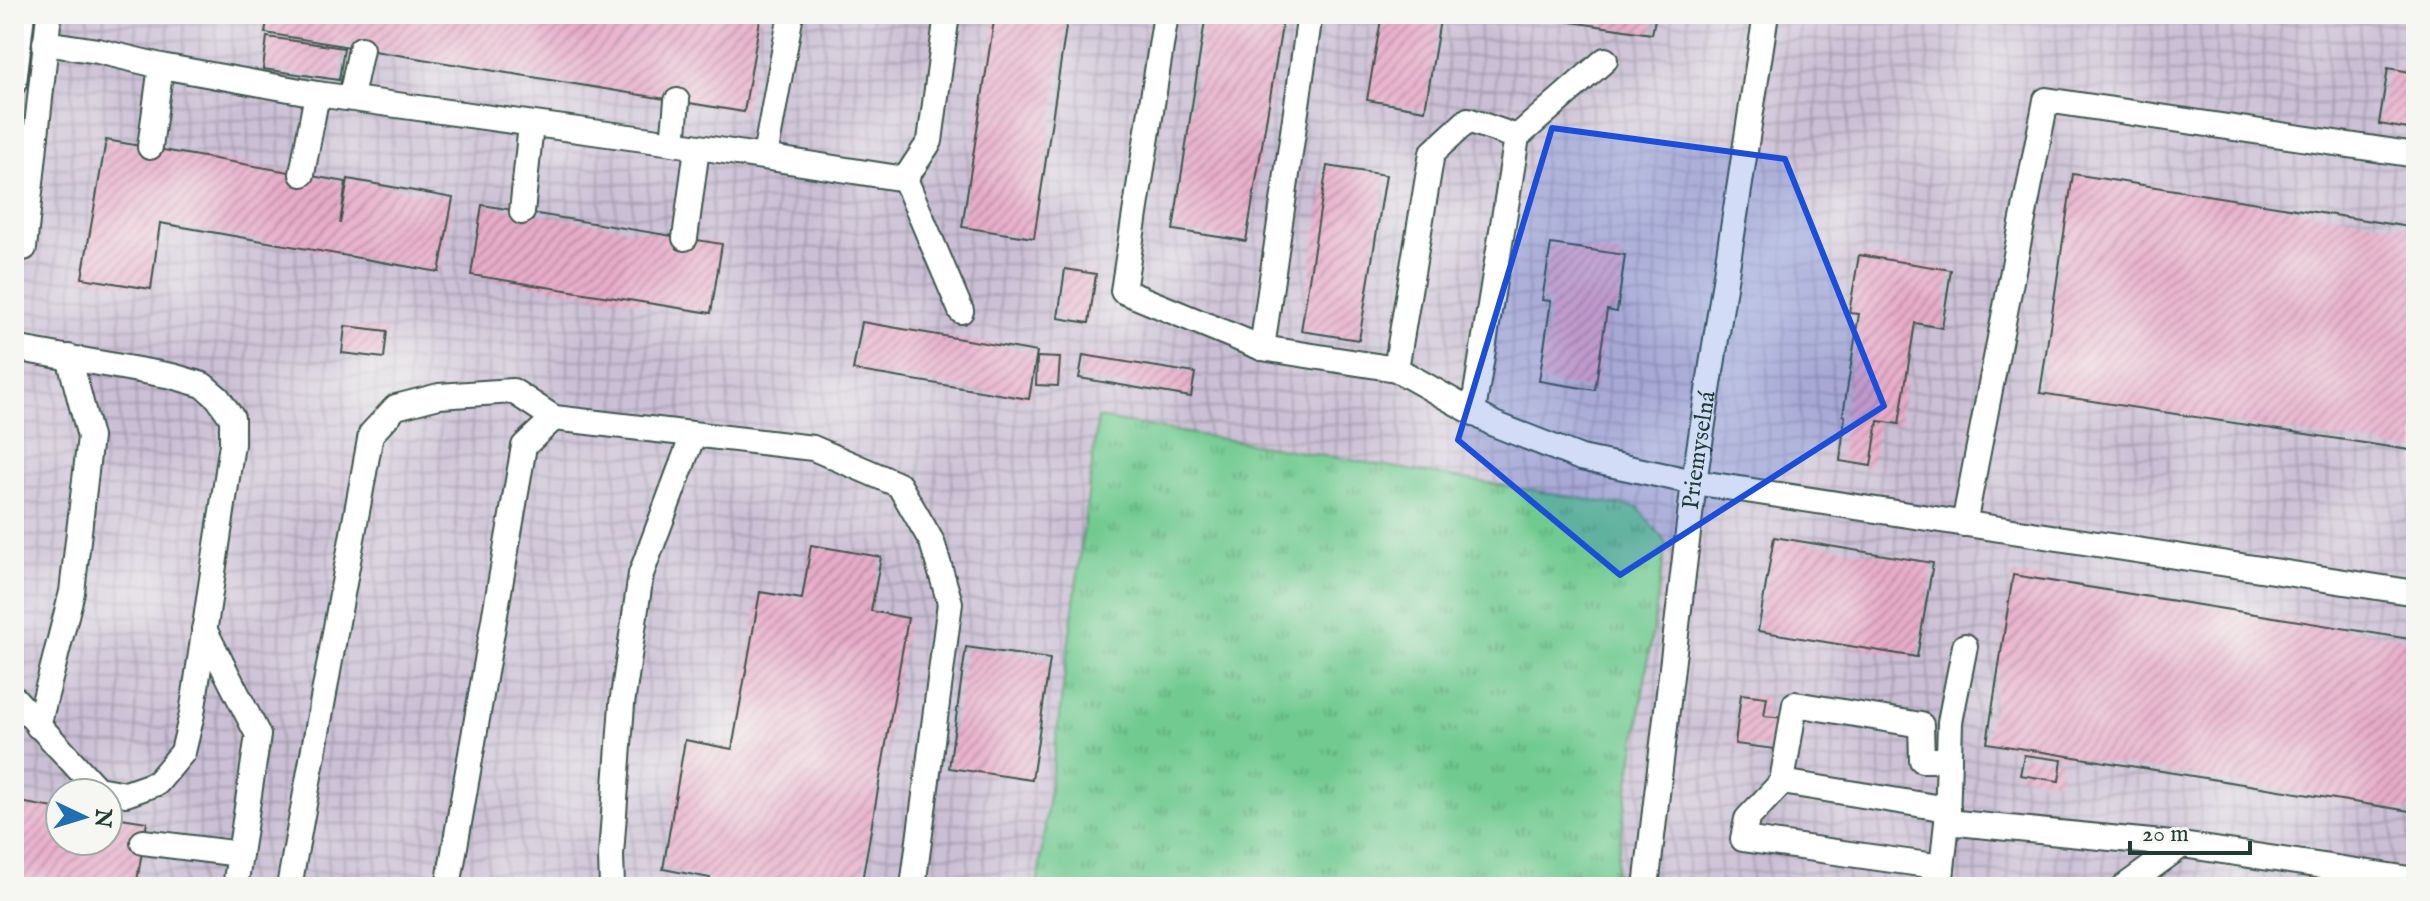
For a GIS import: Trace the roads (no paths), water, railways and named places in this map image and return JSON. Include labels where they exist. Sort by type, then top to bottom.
[{"type":"lane","points":[[14,83],[22,14]]},
{"type":"lane","points":[[24,248],[49,14]]},
{"type":"lane","points":[[765,156],[791,14]]},
{"type":"lane","points":[[905,179],[930,141],[947,14]]},
{"type":"lane","points":[[1166,14],[1123,291],[1262,348],[1396,369],[1494,424],[1581,458],[1694,482],[2416,593]]},
{"type":"lane","points":[[1262,348],[1310,14]]},
{"type":"lane","name":"Priemyselná","points":[[1646,887],[1694,482],[1766,14]]},
{"type":"lane","points":[[45,43],[317,94],[765,156],[905,179]]},
{"type":"lane","points":[[351,97],[361,49]]},
{"type":"lane","points":[[1473,412],[1517,137],[1605,60]]},
{"type":"lane","points":[[150,147],[161,66]]},
{"type":"lane","points":[[302,174],[317,94]]},
{"type":"lane","points":[[1964,524],[2046,100],[2416,155]]},
{"type":"lane","points":[[673,143],[677,101]]},
{"type":"lane","points":[[1396,369],[1432,153],[1468,120],[1517,137]]},
{"type":"lane","points":[[522,212],[531,124]]},
{"type":"lane","points":[[685,238],[697,148]]},
{"type":"lane","points":[[905,179],[961,311]]},
{"type":"lane","points":[[14,348],[172,376],[203,385],[218,398],[232,418],[232,444],[192,714],[183,752],[157,783],[126,794],[97,789],[14,698]]},
{"type":"lane","points":[[38,726],[72,592],[90,437],[69,357]]},
{"type":"lane","points":[[289,887],[371,434],[396,407],[439,396],[513,391],[554,418],[813,448],[899,485],[932,542],[950,603],[913,887]]},
{"type":"lane","points":[[448,887],[524,446],[554,418]]},
{"type":"lane","points":[[612,887],[611,855],[622,704],[641,574],[693,435]]},
{"type":"lane","points":[[204,629],[258,735],[235,887]]},
{"type":"lane","points":[[1949,760],[1922,760],[1921,725],[1795,704],[1782,782],[1747,819],[1743,839],[1941,877],[1948,816],[1950,722],[1965,646]]},
{"type":"lane","points":[[1782,782],[1948,816],[2182,845],[2416,880]]},
{"type":"lane","points":[[143,842],[240,854]]},
{"type":"lane","points":[[2124,887],[2182,845]]}]
